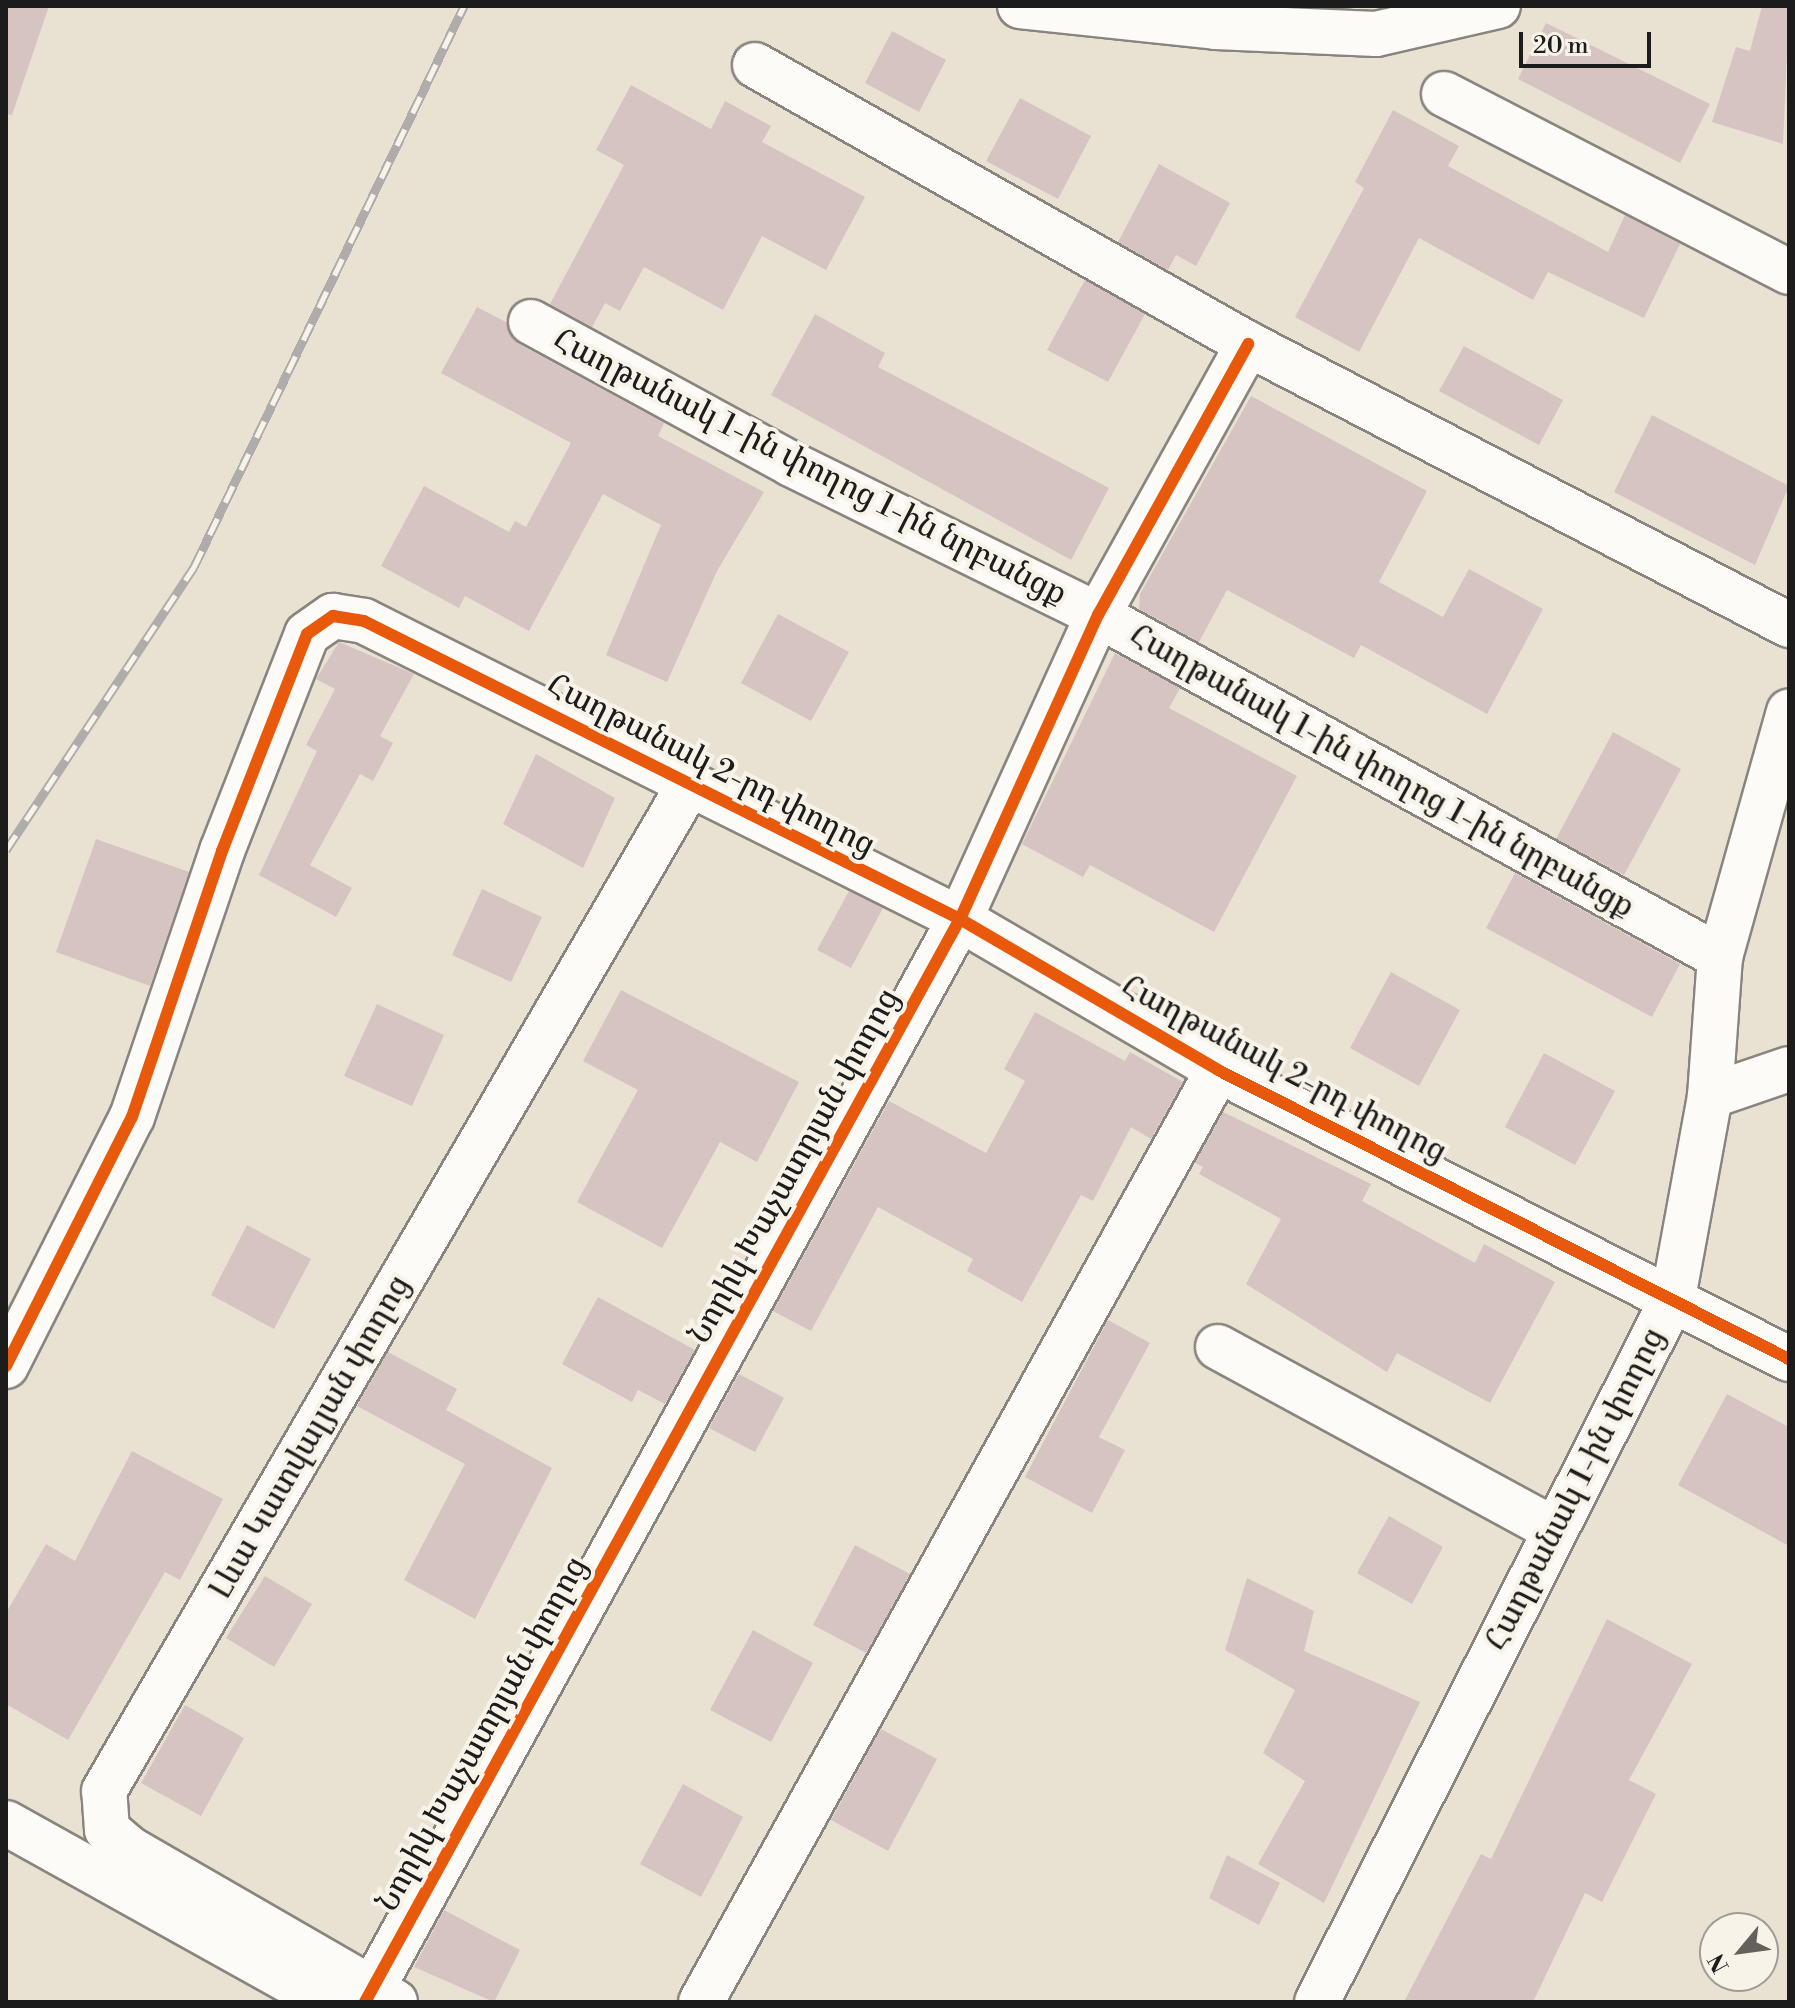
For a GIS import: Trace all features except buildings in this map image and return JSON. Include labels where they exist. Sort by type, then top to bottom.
[{"type":"street","points":[[1020,6],[1219,17],[1376,34],[1498,6]]},
{"type":"street","points":[[755,65],[1248,344],[1789,625]]},
{"type":"street","points":[[1444,94],[1789,272]]},
{"type":"street","name":"Հաղթանակ 1-ին փողոց 1-ին նրբանցք","points":[[531,322],[791,464],[1098,615],[1720,957]]},
{"type":"street","name":"Նորիկ Խաչատրյան փողոց","points":[[378,1996],[960,919],[1098,615],[1248,344]]},
{"type":"street","name":"Հաղթանակ 2-րդ փողոց","points":[[6,1366],[132,1117],[222,851],[307,634],[333,616],[364,621],[960,919],[1218,1070],[1789,1359]]},
{"type":"street","name":"Հաղթանակ 1-ին փողոց","points":[[1317,2002],[1553,1529],[1673,1298],[1710,1096],[1720,957],[1789,711]]},
{"type":"street","name":"Լևա Կատվալյան փողոց","points":[[378,1996],[130,1849],[107,1830],[104,1791],[690,783]]},
{"type":"street","points":[[1710,1096],[1789,1069]]},
{"type":"street","points":[[701,2002],[1218,1070]]},
{"type":"street","points":[[1218,1347],[1553,1529]]},
{"type":"street","points":[[6,1823],[328,2002]]},
{"type":"railway","points":[[6,850],[194,567],[464,6]]},
{"type":"cycle path","points":[[365,2002],[960,919],[1098,615],[1248,344]]},
{"type":"cycle path","points":[[6,1366],[132,1117],[222,851],[307,634],[333,616],[364,621],[960,919],[1218,1070],[1789,1359]]}]
